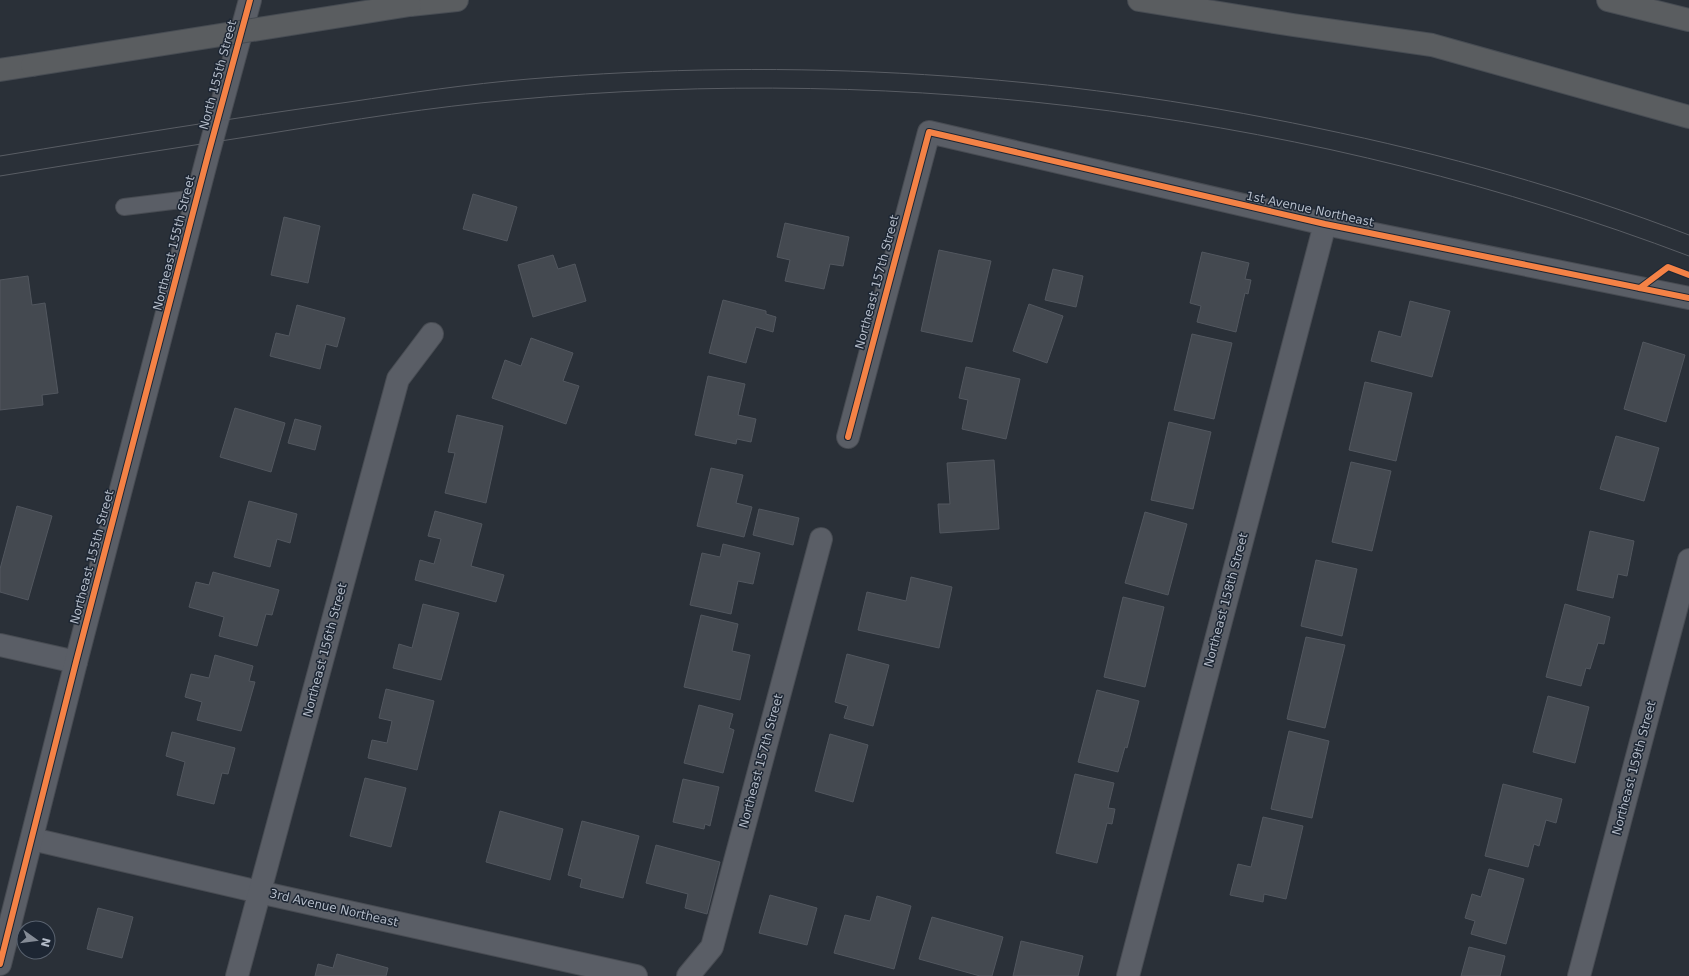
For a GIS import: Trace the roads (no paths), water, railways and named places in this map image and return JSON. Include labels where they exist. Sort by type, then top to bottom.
[{"type":"highway","points":[[0,70],[457,0]]},
{"type":"highway","points":[[1139,0],[1293,25],[1432,45],[1689,117]]},
{"type":"highway","points":[[1608,0],[1689,20]]},
{"type":"street","name":"North 155th Street","points":[[208,155],[250,0]]},
{"type":"street","name":"1st Avenue Northeast","points":[[928,132],[1325,224],[1689,298]]},
{"type":"street","name":"Northeast 157th Street","points":[[848,437],[928,132]]},
{"type":"street","name":"Northeast 155th Street","points":[[0,964],[76,662],[208,155]]},
{"type":"street","name":"Northeast 158th Street","points":[[1128,976],[1325,224]]},
{"type":"street","name":"Northeast 156th Street","points":[[237,976],[398,379],[432,334]]},
{"type":"street","name":"Northeast 157th Street","points":[[688,976],[712,947],[821,539]]},
{"type":"street","name":"Northeast 159th Street","points":[[1579,976],[1689,560]]},
{"type":"street","points":[[0,645],[76,662]]},
{"type":"street","name":"3rd Avenue Northeast","points":[[32,839],[259,892],[636,976]]},
{"type":"lane","points":[[124,207],[197,198]]},
{"type":"tram line","points":[[0,156],[305,108],[484,83],[628,73],[727,70],[826,70],[924,75],[1023,83],[1121,94],[1219,109],[1364,138],[1458,161],[1552,188],[1644,218],[1689,235]]},
{"type":"tram line","points":[[0,176],[392,114],[511,100],[660,90],[810,89],[960,95],[1109,111],[1257,135],[1404,167],[1548,207],[1689,256]]}]
